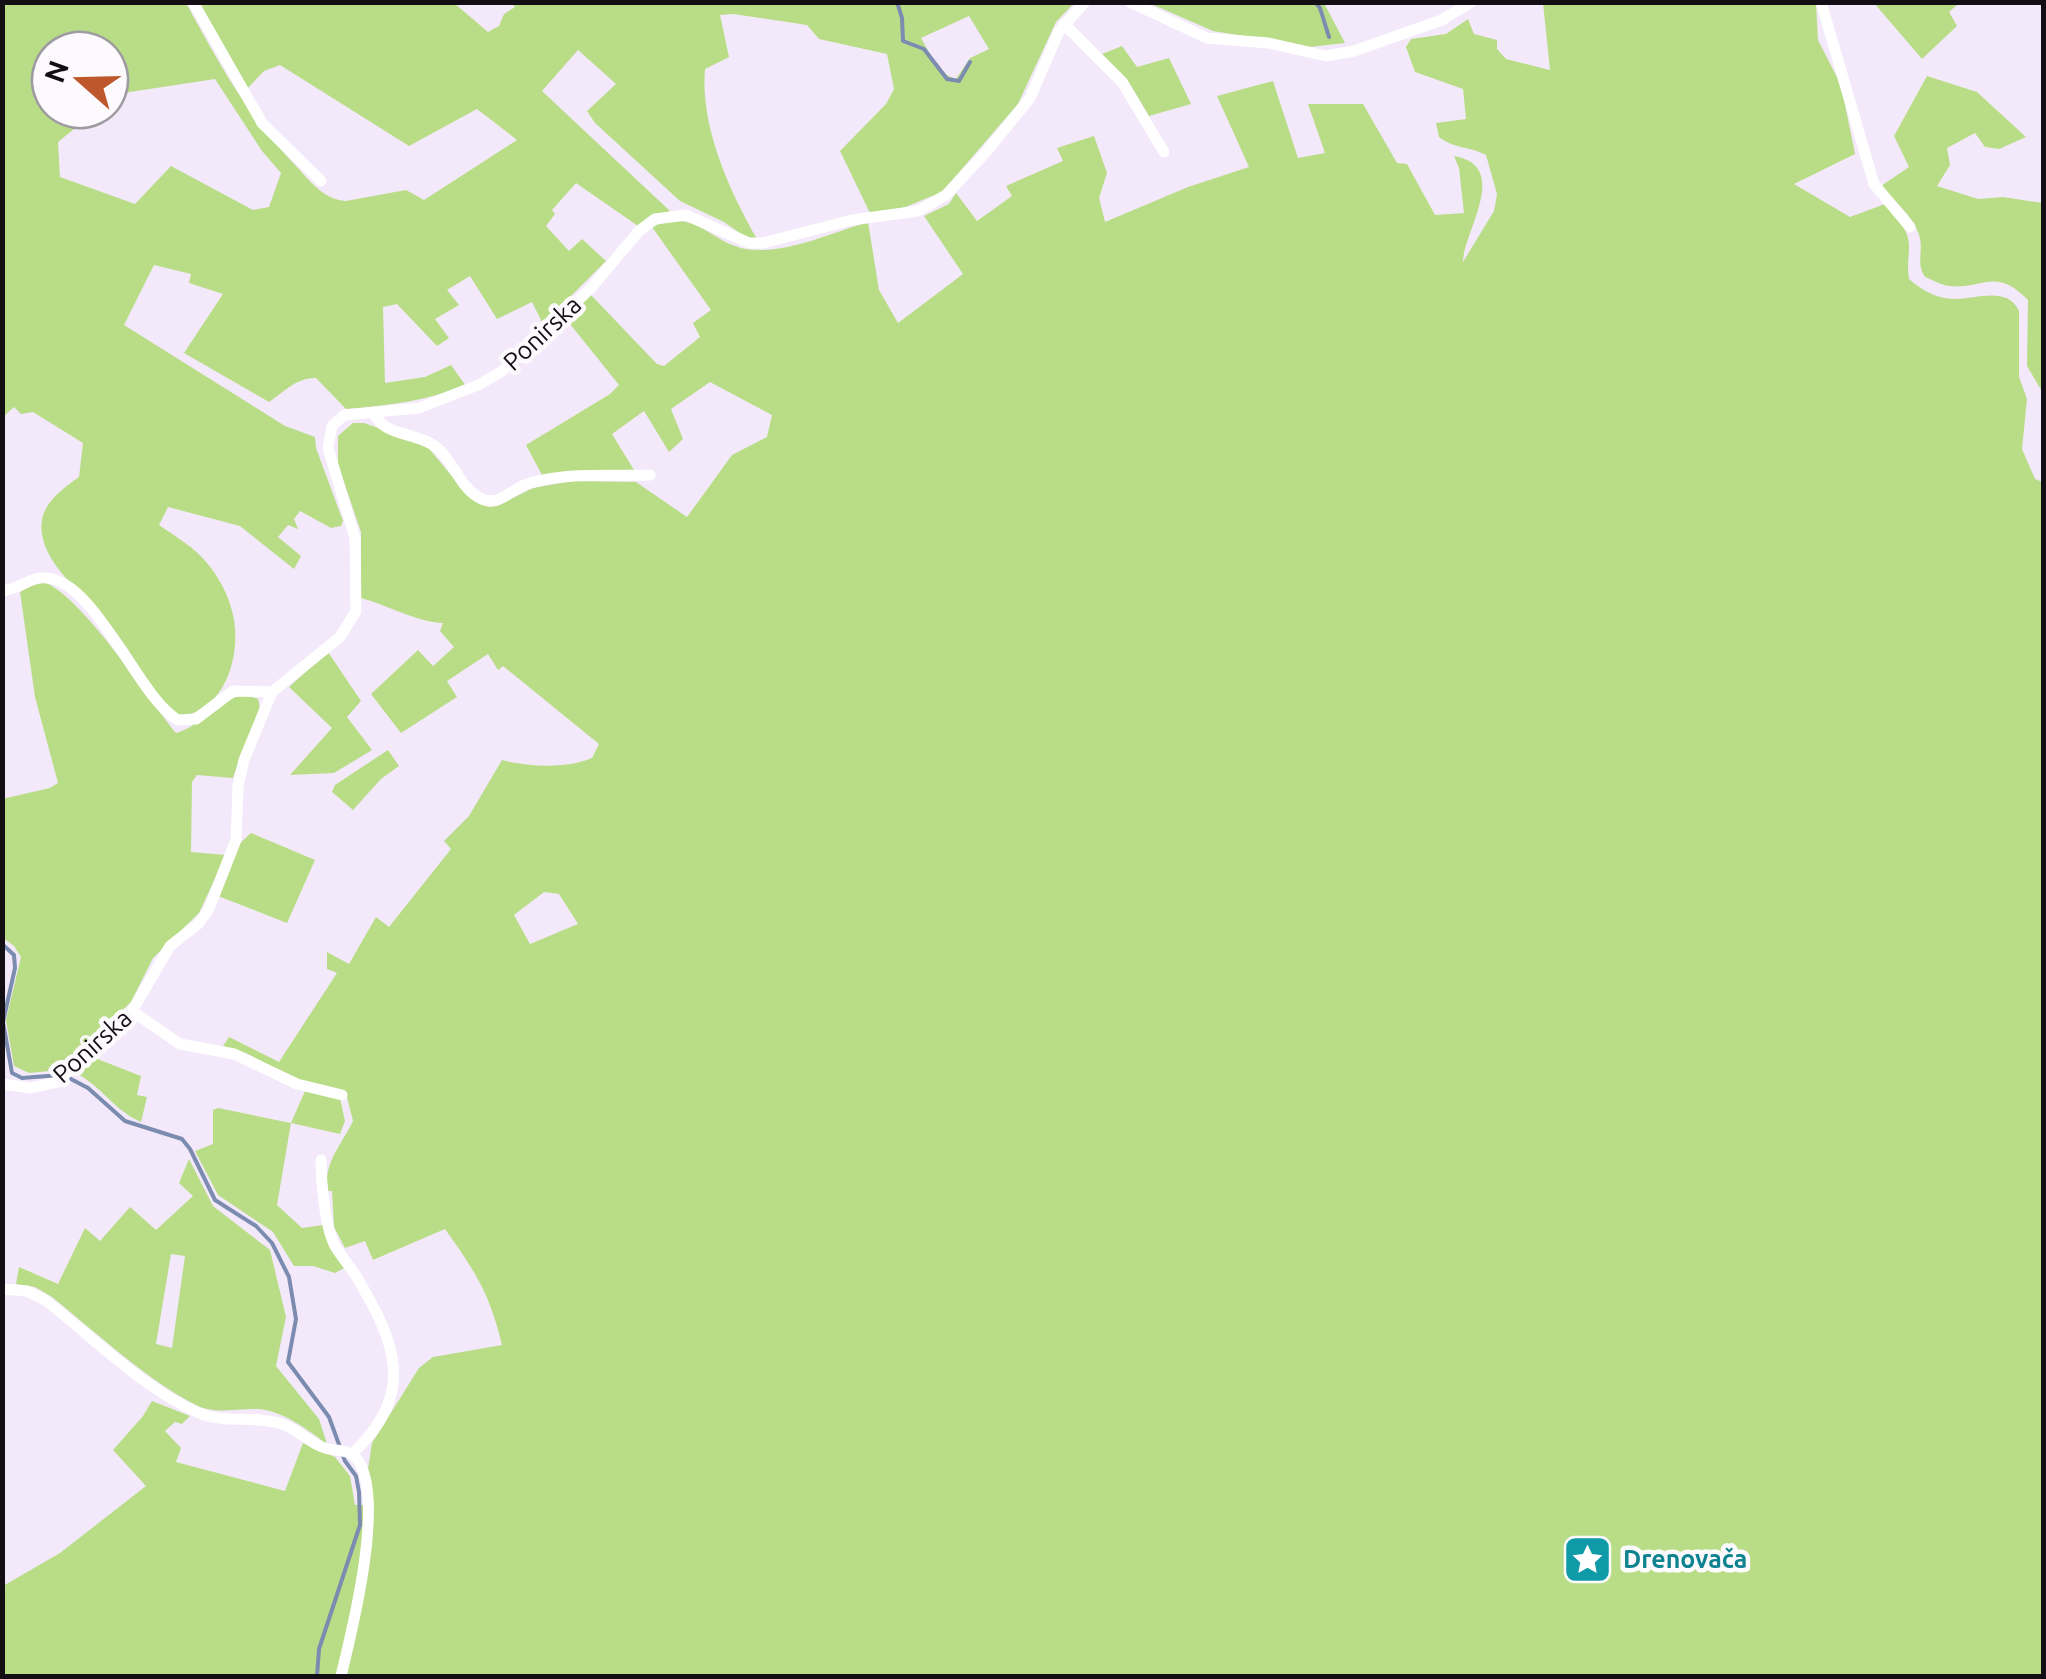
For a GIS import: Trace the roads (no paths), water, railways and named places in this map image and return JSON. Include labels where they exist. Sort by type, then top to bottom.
[{"type":"street","points":[[193,2],[262,123],[321,181]]},
{"type":"street","name":"Ponirska","points":[[2,1084],[32,1088],[54,1084],[64,1076],[132,1011],[162,956],[198,924],[212,904],[236,840],[240,774],[272,692],[340,638],[353,618],[357,601],[355,538],[328,448],[336,420],[344,415],[419,408],[500,372],[591,288],[639,232],[655,220],[686,215],[749,243],[762,244],[932,204],[946,195],[987,152],[1030,98],[1064,24],[1085,2]]},
{"type":"street","points":[[1130,2],[1207,38],[1268,43],[1326,56],[1354,51],[1442,20],[1472,2]]},
{"type":"street","points":[[1821,2],[1874,184],[1910,227]]},
{"type":"street","points":[[1064,24],[1122,82],[1164,152]]},
{"type":"street","points":[[374,412],[382,426],[433,444],[471,491],[489,501],[539,481],[650,475]]},
{"type":"street","points":[[2,591],[38,577],[59,580],[100,620],[161,706],[178,720],[196,718],[233,691],[272,692]]},
{"type":"street","points":[[132,1011],[180,1044],[234,1054],[297,1084],[342,1095]]},
{"type":"street","points":[[322,1160],[332,1237],[382,1321],[394,1354],[392,1393],[369,1436],[344,1452]]},
{"type":"street","points":[[2,1288],[27,1292],[44,1300],[144,1378],[200,1413],[276,1422],[318,1446],[344,1452],[363,1475],[370,1536],[341,1676]]},
{"type":"waterway","points":[[897,2],[903,41],[924,49],[947,79],[959,81],[970,62]]},
{"type":"waterway","points":[[1315,2],[1329,37]]},
{"type":"waterway","name":"Drenovača","points":[[2,944],[14,955],[15,968],[3,1022],[12,1073],[22,1078],[60,1075]]},
{"type":"waterway","name":"Drenovača","points":[[69,1078],[88,1088],[125,1121],[182,1139],[215,1200],[256,1226],[272,1243],[289,1277],[296,1319],[288,1362],[329,1417],[345,1461],[356,1476],[359,1492],[360,1525],[319,1649],[317,1676]]},
{"type":"place","name":"Drenovača","points":[[1588,1559]]}]
